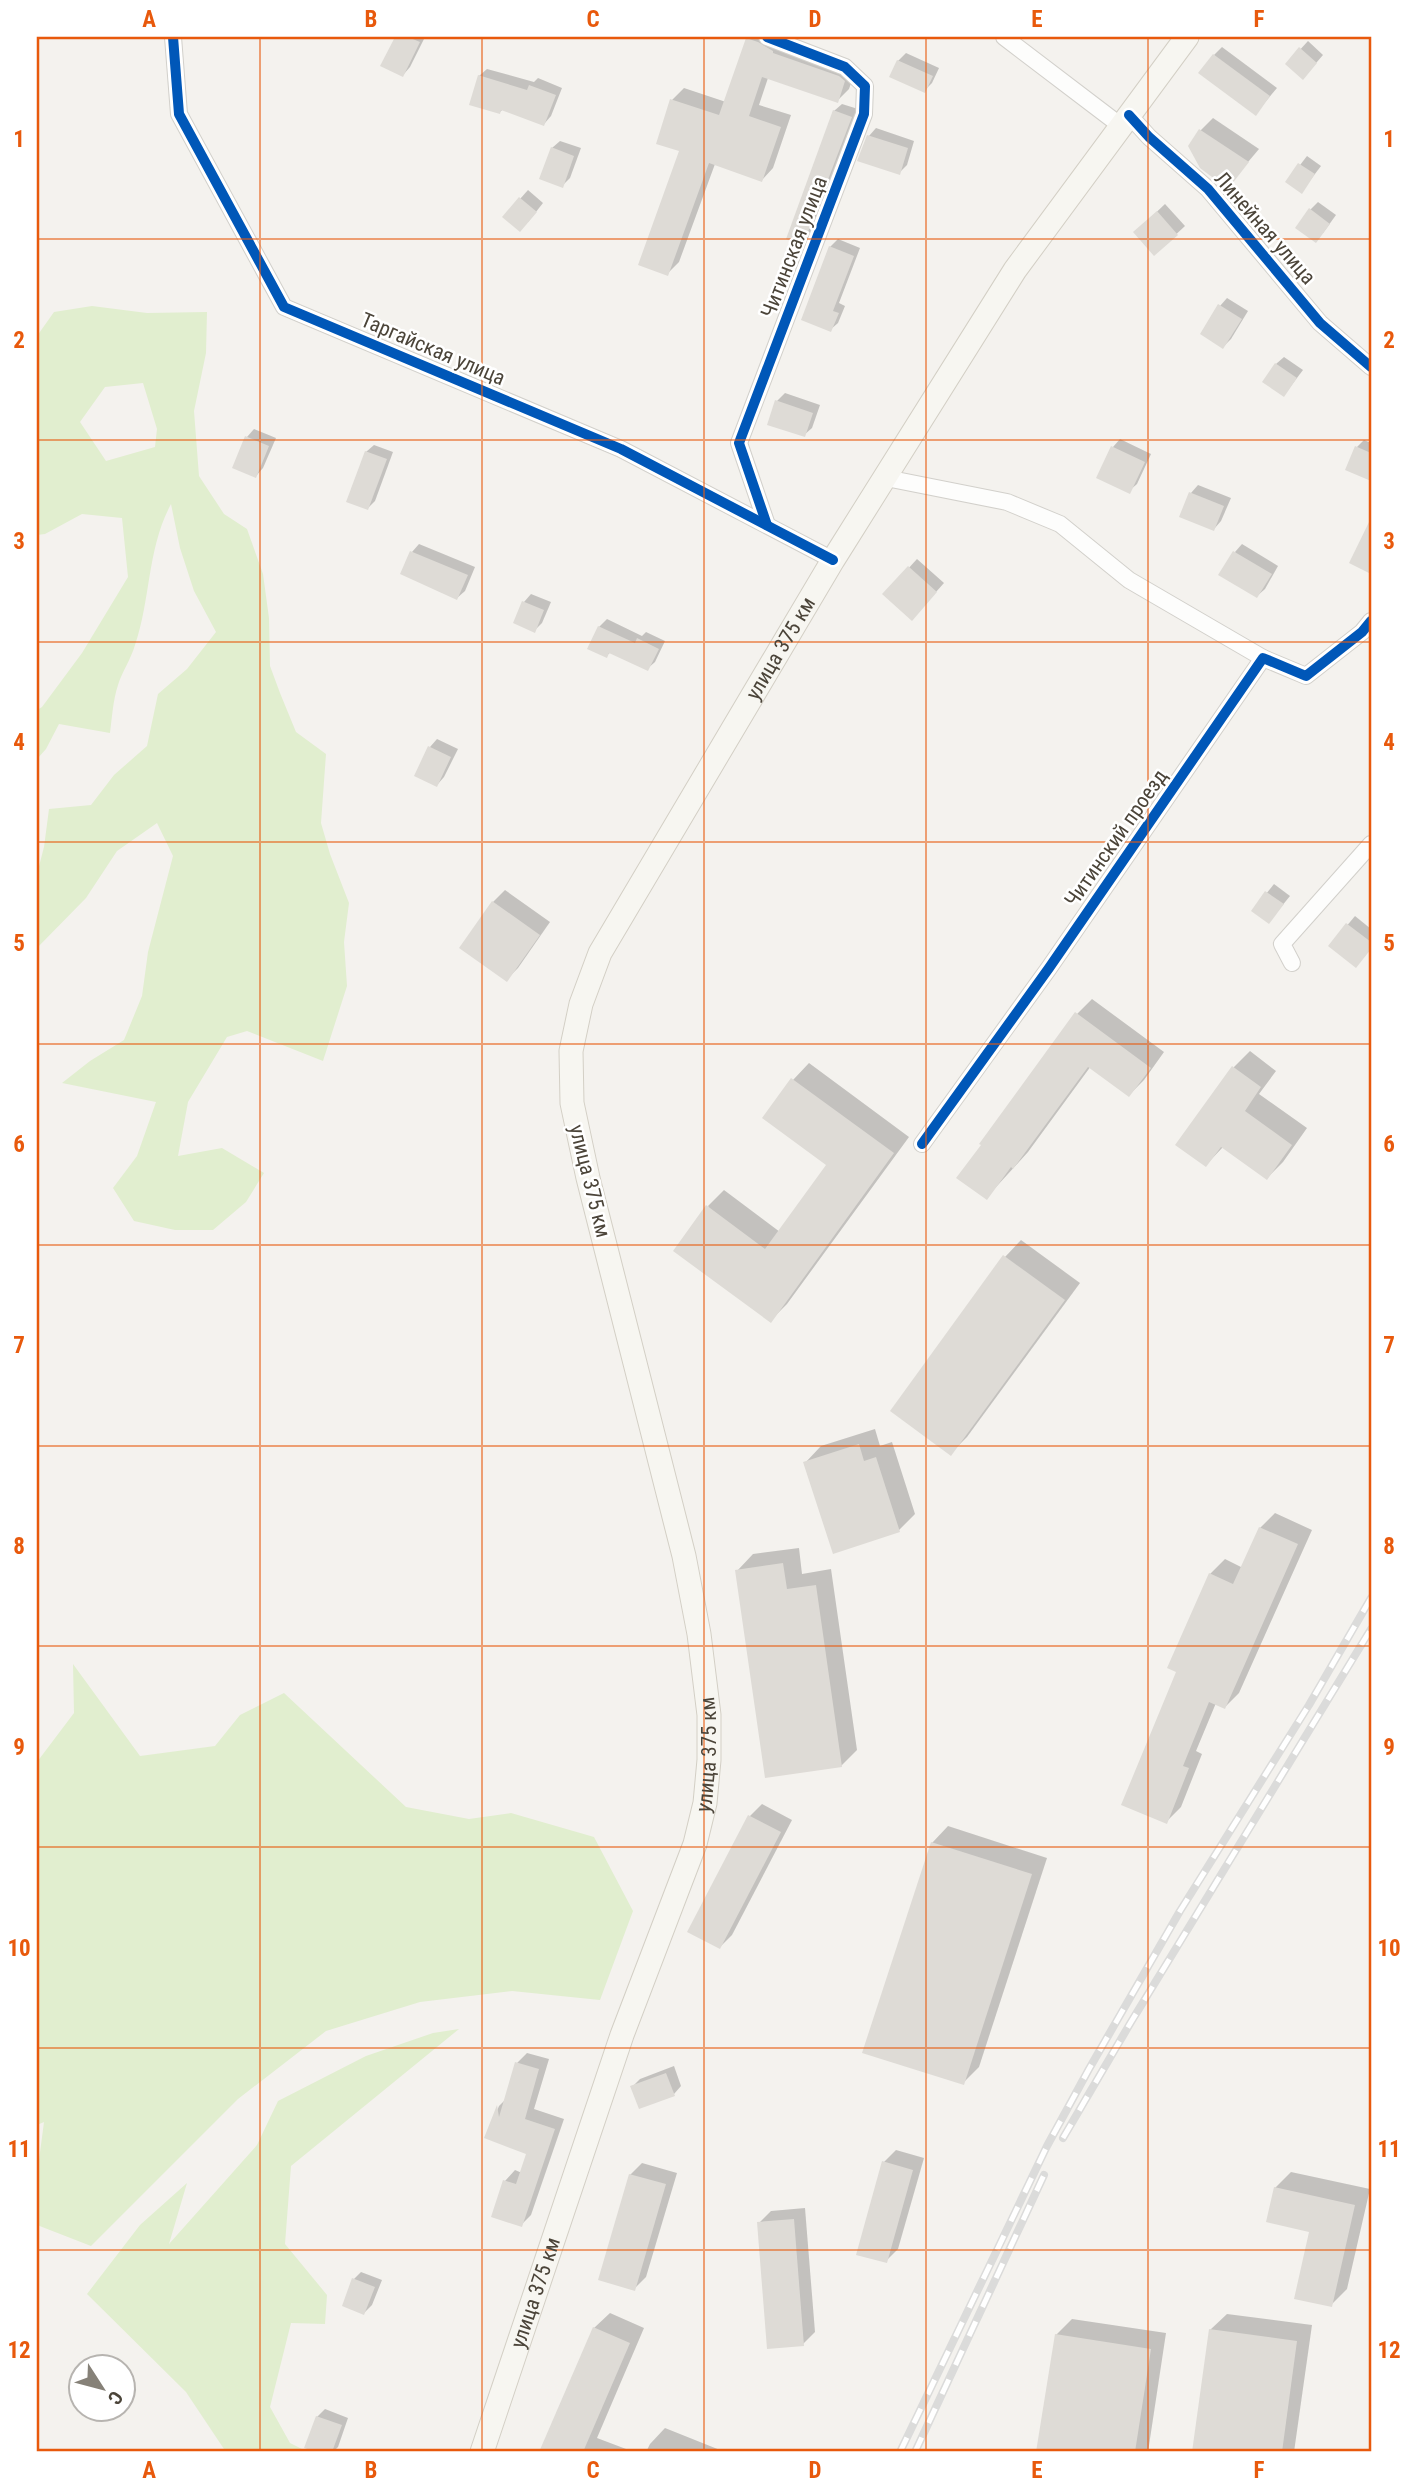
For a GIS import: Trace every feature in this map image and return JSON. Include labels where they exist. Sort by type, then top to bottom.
[{"type":"main road","name":"улица 375 км","points":[[482,2452],[622,2035],[695,1843],[705,1803],[709,1760],[709,1715],[699,1634],[684,1556],[577,1135],[572,1103],[571,1051],[581,1004],[600,953],[833,560],[1015,270],[1187,37]]},
{"type":"street","name":"Таргайская улица","points":[[173,37],[179,114],[284,307],[621,449],[833,560]]},
{"type":"street","name":"Читинская улица","points":[[767,37],[845,66],[865,86],[864,114],[740,443],[767,525]]},
{"type":"street","name":"Линейная улица","points":[[1004,37],[1149,137],[1208,188],[1320,323],[1371,368]]},
{"type":"street","points":[[886,478],[1007,502],[1060,524],[1129,580],[1263,658],[1306,676],[1362,632],[1371,621]]},
{"type":"street","name":"Читинский проезд","points":[[922,1144],[1049,968],[1263,658]]},
{"type":"street","points":[[1292,963],[1282,944],[1371,844]]},
{"type":"green space","points":[[92,306],[147,313],[207,312],[206,353],[194,411],[199,476],[224,514],[247,529],[263,574],[269,618],[270,666],[296,732],[326,754],[321,823],[349,903],[344,942],[347,986],[323,1061],[247,1031],[227,1037],[188,1102],[178,1156],[222,1148],[264,1173],[246,1202],[213,1230],[175,1230],[134,1221],[113,1188],[137,1156],[156,1102],[62,1083],[90,1061],[124,1040],[142,996],[148,952],[173,856],[157,823],[117,851],[86,898],[37,948],[37,874],[49,809],[91,805],[114,775],[147,746],[158,694],[187,669],[216,632],[194,591],[180,548],[171,504],[157,538],[135,645],[116,691],[110,733],[59,724],[46,749],[37,759],[37,710],[82,653],[128,577],[122,518],[82,514],[45,534],[37,535],[37,336],[54,312]],"holes":[[[143,383],[157,429],[155,447],[106,461],[80,422],[105,387]]]},
{"type":"green space","points":[[73,1664],[140,1756],[215,1746],[240,1715],[284,1693],[406,1807],[469,1819],[511,1813],[594,1837],[633,1911],[600,2000],[512,1991],[420,2002],[326,2031],[238,2099],[91,2246],[37,2225],[37,2175],[44,2122],[37,2125],[37,1762],[74,1713]]},
{"type":"green space","points":[[459,2029],[291,2166],[285,2244],[327,2295],[325,2324],[291,2323],[270,2407],[290,2443],[308,2452],[226,2452],[186,2392],[87,2294],[140,2225],[187,2183],[169,2244],[257,2145],[278,2101],[366,2056],[433,2033]]},
{"type":"building","points":[[395,37],[408,37],[420,42],[403,77],[380,66]]},
{"type":"building","points":[[746,38],[758,42],[773,53],[839,76],[845,81],[838,103],[762,77],[749,116],[781,127],[762,182],[709,163],[668,276],[638,265],[679,151],[656,144],[670,99],[719,115]]},
{"type":"building","points":[[1299,47],[1317,63],[1303,80],[1285,64]]},
{"type":"building","points":[[1213,54],[1270,96],[1256,116],[1198,73]]},
{"type":"building","points":[[897,60],[933,76],[925,93],[889,77]]},
{"type":"building","points":[[478,75],[527,90],[529,85],[556,95],[544,126],[501,110],[500,114],[469,105]]},
{"type":"building","points":[[833,110],[852,117],[803,245],[786,239]]},
{"type":"building","points":[[1199,129],[1249,162],[1228,189],[1200,168],[1188,146]]},
{"type":"building","points":[[867,135],[908,148],[900,175],[857,161]]},
{"type":"building","points":[[551,147],[574,156],[563,188],[539,179]]},
{"type":"building","points":[[1298,163],[1315,174],[1302,194],[1285,182]]},
{"type":"building","points":[[519,197],[537,212],[520,232],[502,217]]},
{"type":"building","points":[[1309,208],[1330,224],[1316,243],[1295,228]]},
{"type":"building","points":[[1157,211],[1178,235],[1154,256],[1133,232]]},
{"type":"building","points":[[829,246],[854,256],[833,311],[839,313],[831,332],[801,320]]},
{"type":"building","points":[[1218,304],[1242,319],[1223,349],[1200,334]]},
{"type":"building","points":[[1275,363],[1297,378],[1284,397],[1262,382]]},
{"type":"building","points":[[775,400],[813,413],[805,437],[767,425]]},
{"type":"building","points":[[245,436],[269,446],[256,478],[232,468]]},
{"type":"building","points":[[1111,446],[1145,462],[1130,494],[1096,478]]},
{"type":"building","points":[[1355,446],[1371,453],[1371,481],[1345,470]]},
{"type":"building","points":[[365,451],[387,459],[368,510],[346,502]]},
{"type":"building","points":[[1189,492],[1224,506],[1214,531],[1179,517]]},
{"type":"building","points":[[1371,518],[1371,574],[1349,563]]},
{"type":"building","points":[[410,551],[468,575],[457,600],[400,574]]},
{"type":"building","points":[[1233,551],[1272,574],[1257,598],[1218,575]]},
{"type":"building","points":[[908,566],[937,592],[912,621],[882,594]]},
{"type":"building","points":[[522,601],[544,610],[535,633],[513,623]]},
{"type":"building","points":[[598,626],[635,643],[637,638],[659,649],[648,671],[609,653],[607,658],[587,649]]},
{"type":"building","points":[[428,746],[451,757],[437,787],[414,776]]},
{"type":"building","points":[[1265,891],[1284,904],[1269,924],[1251,911]]},
{"type":"building","points":[[492,901],[540,935],[507,982],[459,948]]},
{"type":"building","points":[[1346,923],[1371,942],[1371,949],[1356,968],[1328,946]]},
{"type":"building","points":[[1075,1012],[1151,1068],[1129,1097],[1088,1067],[987,1200],[956,1178]]},
{"type":"building","points":[[1232,1066],[1261,1087],[1245,1111],[1292,1145],[1267,1180],[1221,1147],[1206,1167],[1175,1145]]},
{"type":"building","points":[[791,1078],[894,1153],[771,1323],[673,1251],[706,1205],[765,1249],[826,1165],[762,1118]]},
{"type":"building","points":[[1003,1255],[1065,1300],[951,1456],[890,1411]]},
{"type":"building","points":[[859,1444],[864,1461],[876,1457],[900,1532],[833,1554],[803,1462]]},
{"type":"building","points":[[1259,1527],[1298,1544],[1225,1709],[1209,1702],[1183,1766],[1189,1768],[1167,1824],[1121,1805],[1176,1672],[1167,1668],[1209,1573],[1233,1584]]},
{"type":"building","points":[[783,1563],[787,1589],[816,1585],[842,1767],[765,1778],[735,1570]]},
{"type":"building","points":[[748,1815],[781,1832],[720,1949],[687,1932]]},
{"type":"building","points":[[931,1842],[1032,1874],[964,2085],[862,2053]]},
{"type":"building","points":[[515,2062],[539,2069],[525,2119],[555,2129],[522,2227],[491,2217],[503,2180],[516,2184],[526,2154],[484,2138],[497,2105],[499,2117]]},
{"type":"building","points":[[666,2073],[675,2096],[639,2109],[630,2086]]},
{"type":"building","points":[[882,2161],[913,2170],[887,2263],[856,2255]]},
{"type":"building","points":[[629,2174],[666,2184],[635,2291],[598,2280]]},
{"type":"building","points":[[1274,2187],[1355,2205],[1332,2307],[1294,2299],[1309,2232],[1266,2222]]},
{"type":"building","points":[[794,2219],[804,2346],[767,2349],[757,2222]]},
{"type":"building","points":[[352,2278],[375,2287],[364,2315],[342,2306]]},
{"type":"building","points":[[593,2327],[630,2343],[583,2452],[539,2452]]},
{"type":"building","points":[[1209,2329],[1297,2341],[1282,2452],[1192,2452]]},
{"type":"building","points":[[1055,2334],[1151,2349],[1135,2452],[1036,2452]]},
{"type":"building","points":[[316,2416],[342,2425],[332,2452],[317,2452],[304,2448]]},
{"type":"railway","points":[[900,2452],[1047,2146],[1089,2069],[1180,1911],[1309,1705],[1371,1598]]},
{"type":"railway","points":[[1063,2138],[1371,1629]]},
{"type":"railway","points":[[915,2452],[1044,2175]]},
{"type":"cycle path","points":[[173,37],[179,114],[284,307],[621,449],[833,560]]},
{"type":"cycle path","points":[[767,37],[845,67],[865,86],[864,114],[739,443],[767,525]]},
{"type":"cycle path","points":[[1129,115],[1149,137],[1208,189],[1320,323],[1371,367]]},
{"type":"cycle path","points":[[922,1144],[1049,968],[1263,658],[1306,676],[1362,632],[1371,621]]}]
